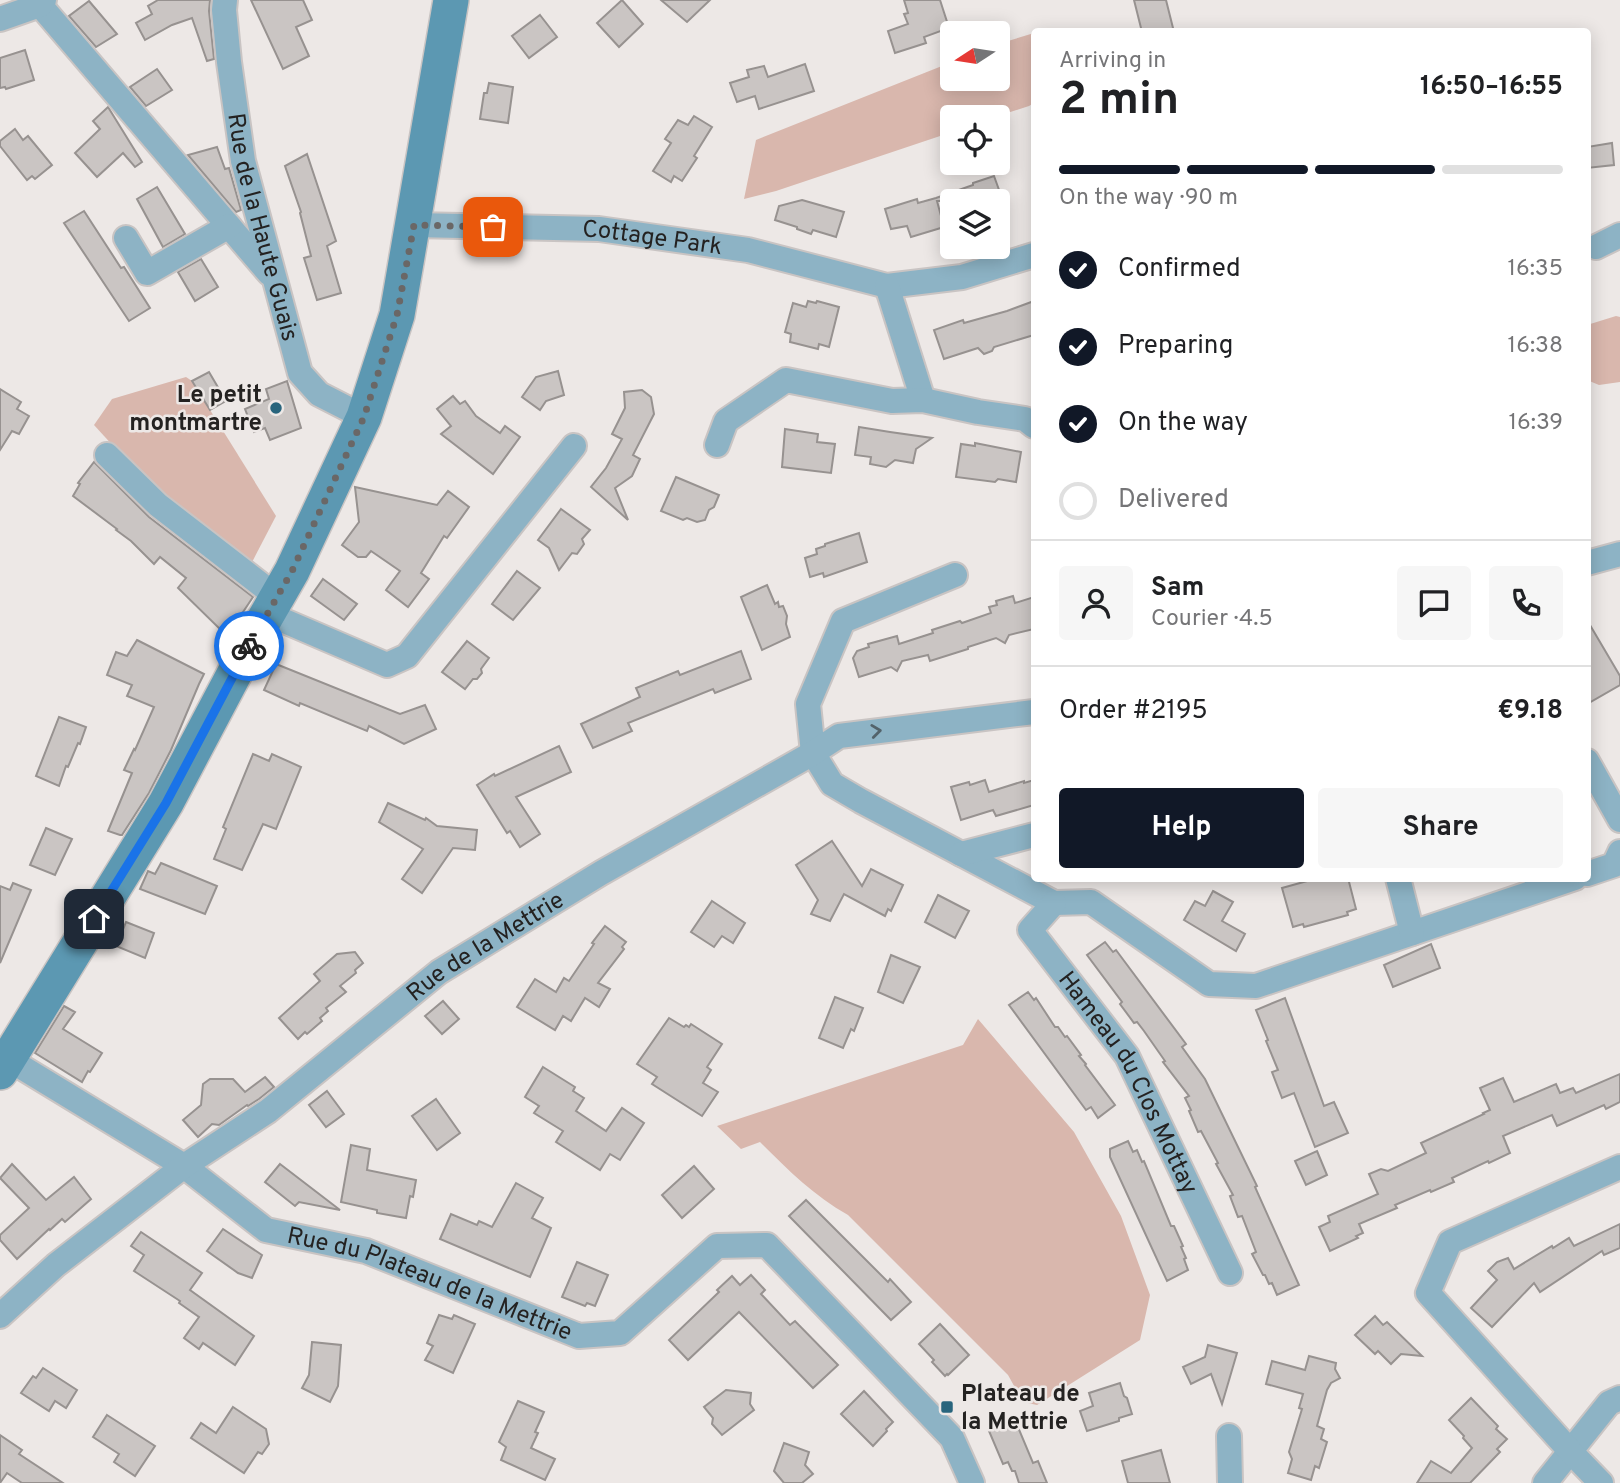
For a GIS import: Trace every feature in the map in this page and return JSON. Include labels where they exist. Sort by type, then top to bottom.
[{"type":"main road","points":[[3,1062],[166,803],[292,571],[364,417],[397,315],[451,0]]},
{"type":"street","name":"Rue de la Haute Guais","points":[[225,0],[229,62],[243,161],[300,373],[319,394],[364,417]]},
{"type":"street","points":[[0,19],[42,2],[275,280]]},
{"type":"street","name":"Cottage Park","points":[[414,225],[599,229],[748,250],[887,286],[962,277],[1031,256]]},
{"type":"street","points":[[126,238],[147,273],[229,226]]},
{"type":"street","points":[[1596,247],[1620,235]]},
{"type":"street","points":[[887,286],[923,400]]},
{"type":"street","points":[[717,445],[726,421],[786,380],[892,401],[923,400],[978,412],[1025,418],[1031,423]]},
{"type":"street","points":[[107,455],[158,505],[272,606],[387,665],[407,656],[574,446]]},
{"type":"street","points":[[1591,562],[1620,554]]},
{"type":"street","points":[[955,575],[843,621],[808,704],[813,753],[832,784],[1054,903],[1091,902],[1209,984],[1256,986],[1563,882]]},
{"type":"street","name":"Rue de la Mettrie","points":[[0,1316],[56,1265],[184,1166],[268,1111],[439,972],[601,873],[839,736],[1031,712]]},
{"type":"street","points":[[1591,768],[1620,820]]},
{"type":"street","points":[[961,854],[1031,836]]},
{"type":"street","points":[[1591,873],[1614,865],[1620,852]]},
{"type":"street","points":[[1399,882],[1412,933]]},
{"type":"street","name":"Hameau du Clos Mottay","points":[[1054,903],[1030,930],[1127,1056],[1230,1273]]},
{"type":"street","name":"Rue du Plateau de la Mettrie","points":[[3,1062],[184,1166],[266,1230],[366,1251],[579,1336],[620,1333],[717,1246],[767,1245],[952,1438],[972,1483]]},
{"type":"street","points":[[1601,1483],[1427,1293],[1450,1242],[1620,1167]]},
{"type":"street","points":[[1545,1483],[1609,1403],[1620,1398]]},
{"type":"street","points":[[1229,1436],[1230,1483]]},
{"type":"shaded area","points":[[1031,34],[1029,106],[1010,112],[1010,105],[940,105],[940,136],[776,191],[744,199],[756,140],[940,67],[940,91],[1010,91],[1010,40]]},
{"type":"shaded area","points":[[1620,317],[1620,382],[1599,385],[1591,382],[1591,324]]},
{"type":"shaded area","points":[[186,377],[192,381],[276,516],[249,568],[158,495],[94,425],[112,399]]},
{"type":"shaded area","points":[[978,1019],[1074,1132],[1121,1216],[1150,1295],[1140,1340],[1037,1405],[1023,1402],[1008,1375],[848,1215],[812,1191],[760,1142],[741,1149],[717,1126],[963,1045]]},
{"type":"building","points":[[158,0],[210,0],[214,59],[207,61],[192,18],[172,25],[145,40],[136,23],[152,14],[148,6]]},
{"type":"building","points":[[251,0],[303,0],[312,20],[296,27],[309,56],[283,69]]},
{"type":"building","points":[[622,0],[643,24],[619,47],[597,23]]},
{"type":"building","points":[[661,0],[710,0],[687,22]]},
{"type":"building","points":[[904,0],[940,0],[947,21],[940,21],[940,31],[924,37],[926,43],[895,53],[888,31],[908,24],[904,14],[908,13]]},
{"type":"building","points":[[1134,0],[1166,0],[1173,28],[1141,28]]},
{"type":"building","points":[[89,1],[117,34],[96,47],[69,16]]},
{"type":"building","points":[[540,15],[557,37],[529,58],[512,36]]},
{"type":"building","points":[[25,50],[34,80],[6,89],[0,88],[0,58]]},
{"type":"building","points":[[805,64],[814,91],[759,109],[755,96],[737,102],[730,83],[749,77],[747,70],[764,66],[768,77]]},
{"type":"building","points":[[157,69],[172,90],[146,106],[130,87]]},
{"type":"building","points":[[489,83],[513,87],[508,123],[480,119],[484,93],[487,93]]},
{"type":"building","points":[[108,107],[142,162],[135,167],[123,153],[97,177],[75,153],[100,129],[93,121]]},
{"type":"building","points":[[694,116],[712,127],[682,181],[674,176],[671,182],[653,171],[671,143],[665,139],[678,120],[688,125]]},
{"type":"building","points":[[15,129],[23,140],[28,136],[52,165],[35,179],[32,176],[27,180],[0,146],[0,141]]},
{"type":"building","points":[[1612,143],[1614,165],[1591,168],[1591,146]]},
{"type":"building","points":[[217,147],[225,169],[229,168],[241,210],[236,212],[188,155]]},
{"type":"building","points":[[307,154],[336,241],[327,246],[341,293],[317,300],[304,258],[311,256],[301,212],[285,166]]},
{"type":"building","points":[[994,176],[999,189],[962,189]]},
{"type":"building","points":[[157,187],[185,234],[163,247],[137,199]]},
{"type":"building","points":[[940,197],[940,201],[937,201],[940,228],[911,237],[907,226],[891,229],[885,209],[917,199],[918,203]]},
{"type":"building","points":[[802,200],[844,212],[836,237],[813,230],[811,234],[775,220],[779,206]]},
{"type":"building","points":[[84,211],[150,308],[129,321],[64,223]]},
{"type":"building","points":[[201,259],[218,287],[195,301],[178,272]]},
{"type":"building","points":[[808,301],[839,307],[829,347],[819,344],[818,349],[790,342],[791,334],[785,332],[793,303],[806,307]]},
{"type":"building","points":[[1031,302],[1031,336],[994,347],[992,351],[984,354],[978,348],[944,359],[934,330],[963,320],[964,323]]},
{"type":"building","points":[[558,371],[564,395],[546,401],[540,410],[522,397],[536,377]]},
{"type":"building","points":[[209,372],[226,401],[210,410],[192,381]]},
{"type":"building","name":"Le petit montmartre","points":[[287,381],[301,428],[270,440],[265,428],[254,432],[245,409],[269,399],[266,389]]},
{"type":"building","points":[[0,389],[21,402],[17,409],[29,416],[19,434],[12,431],[0,450]]},
{"type":"building","points":[[642,390],[651,397],[654,414],[633,455],[640,459],[632,476],[615,488],[628,520],[591,487],[606,468],[622,439],[612,434],[625,408],[624,392]]},
{"type":"building","points":[[453,396],[460,404],[465,401],[476,416],[500,433],[505,426],[520,437],[493,474],[441,434],[451,426],[437,409]]},
{"type":"building","points":[[859,427],[932,438],[916,449],[913,463],[895,460],[886,467],[870,464],[871,457],[855,455]]},
{"type":"building","points":[[785,429],[818,434],[817,442],[835,444],[831,473],[782,467]]},
{"type":"building","points":[[975,443],[1021,452],[1016,482],[956,477],[961,444],[975,446]]},
{"type":"building","points":[[94,462],[149,517],[253,597],[227,636],[178,588],[186,578],[160,557],[154,564],[117,529],[73,496],[80,484],[78,483]]},
{"type":"building","points":[[676,477],[719,495],[705,520],[683,520],[661,511]]},
{"type":"building","points":[[355,487],[437,505],[448,491],[469,507],[447,538],[444,536],[421,573],[429,579],[408,607],[386,590],[400,571],[371,551],[366,557],[358,557],[342,545],[359,522]]},
{"type":"building","points":[[561,509],[590,530],[582,539],[584,544],[577,554],[572,553],[559,570],[549,548],[538,540]]},
{"type":"building","points":[[859,533],[867,562],[824,577],[823,573],[810,577],[805,558],[817,554],[816,549],[825,544]]},
{"type":"building","points":[[517,571],[540,588],[513,620],[492,604]]},
{"type":"building","points":[[323,579],[357,604],[344,620],[311,596]]},
{"type":"building","points":[[767,585],[775,604],[778,602],[779,607],[783,606],[790,637],[762,650],[741,597]]},
{"type":"building","points":[[1013,596],[1015,603],[1031,598],[1031,630],[1009,635],[1005,643],[996,638],[930,661],[928,655],[902,661],[897,671],[891,667],[859,677],[853,658],[857,651],[869,647],[868,644],[897,636],[899,644],[933,633],[932,630],[991,613],[989,607],[997,605],[996,601]]},
{"type":"building","points":[[1591,627],[1620,676],[1620,685],[1591,702]]},
{"type":"building","points":[[137,640],[204,674],[149,793],[120,835],[108,831],[132,773],[124,770],[154,707],[127,696],[132,685],[107,675],[116,652],[127,656]]},
{"type":"building","points":[[467,641],[489,658],[481,669],[482,673],[465,689],[442,672]]},
{"type":"building","points":[[741,651],[751,679],[715,693],[713,689],[628,723],[632,731],[593,748],[581,724],[640,697],[636,688],[678,671],[680,675]]},
{"type":"building","points":[[276,664],[400,714],[425,705],[436,729],[404,744],[369,726],[367,731],[300,703],[299,706],[264,690]]},
{"type":"building","points":[[59,717],[86,727],[59,786],[36,776]]},
{"type":"building","points":[[559,746],[571,772],[516,797],[540,834],[520,847],[510,831],[507,833],[477,785],[494,774],[495,776]]},
{"type":"building","points":[[253,754],[269,761],[272,754],[301,767],[276,829],[263,824],[242,870],[214,859],[226,829],[223,827]]},
{"type":"building","points":[[985,780],[989,792],[1031,781],[1031,806],[996,816],[993,810],[961,820],[951,787],[969,782],[970,785]]},
{"type":"building","points":[[388,803],[425,820],[426,818],[437,826],[477,830],[475,850],[453,848],[422,893],[402,879],[423,849],[379,822]]},
{"type":"building","points":[[46,828],[72,839],[55,875],[30,865]]},
{"type":"building","points":[[832,841],[862,886],[871,869],[903,885],[891,911],[888,909],[885,916],[844,894],[830,921],[811,914],[818,900],[796,865]]},
{"type":"building","points":[[161,863],[217,886],[205,914],[140,889],[148,871],[155,874]]},
{"type":"building","points":[[1304,882],[1349,882],[1356,909],[1347,912],[1348,915],[1304,927],[1303,924],[1293,927],[1282,888]]},
{"type":"building","points":[[13,883],[31,890],[0,963],[0,886],[10,890]]},
{"type":"building","points":[[1213,891],[1233,902],[1222,921],[1245,934],[1236,951],[1184,920],[1195,901],[1205,906]]},
{"type":"building","points":[[938,895],[969,911],[955,938],[925,922]]},
{"type":"building","points":[[712,901],[745,923],[733,943],[722,936],[714,947],[691,932]]},
{"type":"building","points":[[126,922],[154,933],[145,958],[116,946]]},
{"type":"building","points":[[605,926],[626,942],[622,947],[624,949],[598,983],[610,989],[599,1007],[585,998],[571,1021],[563,1016],[555,1030],[517,1007],[535,979],[556,992],[564,978],[569,981]]},
{"type":"building","points":[[1105,942],[1113,952],[1116,950],[1186,1044],[1182,1047],[1205,1079],[1257,1186],[1255,1187],[1299,1285],[1277,1295],[1272,1283],[1269,1284],[1263,1275],[1252,1254],[1256,1252],[1242,1216],[1238,1217],[1230,1196],[1233,1195],[1189,1111],[1191,1110],[1185,1098],[1189,1096],[1087,955]]},
{"type":"building","points":[[1431,944],[1440,968],[1393,987],[1384,965]]},
{"type":"building","points":[[355,952],[363,963],[355,970],[356,973],[340,986],[346,992],[326,1008],[328,1011],[320,1018],[322,1021],[298,1039],[279,1018],[320,981],[314,974],[337,954]]},
{"type":"building","points":[[891,955],[920,967],[903,1003],[878,992]]},
{"type":"building","points":[[1028,992],[1034,1000],[1036,998],[1055,1027],[1067,1036],[1115,1105],[1098,1118],[1091,1107],[1086,1110],[1009,1005]]},
{"type":"building","points":[[835,997],[863,1008],[854,1031],[851,1029],[843,1048],[819,1038]]},
{"type":"building","points":[[1285,998],[1324,1106],[1334,1102],[1348,1133],[1315,1147],[1294,1093],[1282,1098],[1272,1072],[1278,1070],[1256,1010]]},
{"type":"building","points":[[443,1001],[459,1019],[442,1034],[425,1016]]},
{"type":"building","points":[[64,1006],[75,1012],[63,1029],[102,1053],[82,1082],[35,1053]]},
{"type":"building","points":[[669,1018],[684,1027],[691,1024],[722,1044],[707,1067],[711,1070],[703,1083],[718,1092],[702,1116],[652,1084],[657,1077],[637,1064]]},
{"type":"building","points":[[543,1067],[575,1087],[573,1091],[584,1098],[576,1111],[606,1131],[622,1108],[644,1123],[620,1160],[610,1154],[600,1170],[556,1142],[563,1131],[534,1113],[539,1106],[525,1097]]},
{"type":"building","points":[[1620,1074],[1620,1102],[1606,1109],[1604,1105],[1557,1126],[1552,1115],[1503,1136],[1510,1153],[1452,1178],[1454,1182],[1395,1205],[1397,1208],[1359,1224],[1363,1233],[1356,1236],[1358,1238],[1330,1251],[1319,1227],[1330,1222],[1328,1216],[1378,1194],[1369,1174],[1381,1169],[1388,1171],[1426,1153],[1421,1143],[1490,1110],[1480,1088],[1503,1078],[1514,1102],[1556,1084],[1560,1093],[1573,1088],[1576,1093]]},
{"type":"building","points":[[265,1077],[274,1087],[219,1125],[212,1124],[198,1137],[183,1120],[201,1105],[203,1084],[210,1079],[233,1079],[245,1092]]},
{"type":"building","points":[[327,1091],[344,1114],[326,1127],[309,1105]]},
{"type":"building","points":[[436,1099],[460,1133],[437,1150],[412,1116]]},
{"type":"building","points":[[1128,1141],[1133,1152],[1137,1150],[1142,1162],[1144,1161],[1171,1226],[1174,1226],[1183,1246],[1181,1247],[1188,1270],[1167,1281],[1110,1157],[1110,1149]]},
{"type":"building","points":[[351,1145],[370,1149],[367,1170],[416,1180],[406,1218],[341,1202]]},
{"type":"building","points":[[1317,1151],[1327,1175],[1306,1185],[1295,1161]]},
{"type":"building","points":[[12,1164],[46,1200],[74,1177],[91,1199],[65,1222],[62,1219],[49,1229],[17,1259],[0,1240],[0,1235],[29,1208],[0,1178]]},
{"type":"building","points":[[280,1164],[340,1210],[299,1202],[295,1206],[265,1182]]},
{"type":"building","points":[[694,1166],[714,1189],[682,1218],[662,1195]]},
{"type":"building","points":[[516,1183],[543,1198],[532,1218],[551,1228],[530,1277],[440,1239],[451,1214],[477,1225],[479,1221],[492,1227]]},
{"type":"building","points":[[806,1200],[911,1302],[891,1320],[789,1216]]},
{"type":"building","points":[[1620,1224],[1620,1248],[1604,1255],[1602,1251],[1540,1292],[1534,1283],[1492,1327],[1471,1308],[1497,1280],[1488,1271],[1497,1262],[1508,1258],[1514,1269],[1569,1238],[1574,1246]]},
{"type":"building","points":[[223,1229],[262,1255],[252,1278],[238,1273],[207,1251]]},
{"type":"building","points":[[141,1232],[202,1273],[190,1290],[254,1336],[235,1365],[203,1343],[199,1349],[184,1338],[199,1317],[134,1271],[144,1255],[131,1246]]},
{"type":"building","points":[[577,1262],[608,1275],[595,1306],[587,1303],[585,1306],[562,1297]]},
{"type":"building","points":[[751,1275],[765,1290],[761,1294],[790,1325],[795,1321],[838,1365],[813,1388],[739,1312],[688,1360],[669,1340],[732,1276],[740,1285]]},
{"type":"building","points":[[439,1315],[452,1319],[454,1315],[475,1324],[453,1373],[425,1360],[433,1346],[427,1343]]},
{"type":"building","points":[[1375,1316],[1383,1325],[1387,1322],[1422,1356],[1401,1354],[1391,1364],[1378,1351],[1375,1354],[1355,1335]]},
{"type":"building","points":[[940,1324],[969,1355],[945,1376],[919,1344]]},
{"type":"building","points":[[312,1342],[341,1345],[338,1386],[330,1402],[302,1388],[309,1375]]},
{"type":"building","points":[[1208,1345],[1237,1353],[1222,1404],[1211,1374],[1191,1384],[1183,1367],[1205,1357]]},
{"type":"building","points":[[1309,1356],[1336,1363],[1335,1369],[1340,1378],[1331,1383],[1327,1390],[1317,1426],[1324,1429],[1321,1439],[1327,1442],[1319,1468],[1315,1466],[1311,1480],[1288,1473],[1292,1459],[1289,1452],[1302,1409],[1299,1408],[1303,1394],[1266,1384],[1272,1361],[1305,1370]]},
{"type":"building","points":[[43,1368],[77,1390],[66,1408],[55,1401],[49,1411],[21,1393],[33,1376],[36,1378]]},
{"type":"building","points":[[1120,1383],[1132,1414],[1087,1431],[1080,1411],[1093,1406],[1089,1393]]},
{"type":"building","points":[[726,1390],[751,1393],[750,1404],[754,1410],[722,1435],[712,1424],[713,1418],[704,1407]]},
{"type":"building","points":[[864,1391],[893,1422],[873,1446],[841,1414]]},
{"type":"building","points":[[1471,1398],[1507,1439],[1497,1449],[1500,1452],[1470,1483],[1417,1483],[1431,1461],[1451,1473],[1472,1448],[1449,1420]]},
{"type":"building","points":[[518,1401],[544,1412],[531,1448],[555,1459],[545,1480],[501,1460],[506,1447],[499,1442]]},
{"type":"building","points":[[233,1407],[266,1429],[269,1444],[262,1454],[258,1452],[244,1473],[191,1438],[201,1423],[216,1433]]},
{"type":"building","points":[[107,1415],[155,1446],[135,1476],[114,1462],[119,1454],[93,1437]]},
{"type":"building","points":[[1015,1420],[1033,1463],[1038,1461],[1047,1483],[1019,1483],[1008,1462],[1003,1464],[989,1431]]},
{"type":"building","points":[[0,1435],[22,1450],[19,1454],[63,1483],[22,1483],[7,1473],[0,1483]]},
{"type":"building","points":[[784,1443],[809,1452],[805,1465],[813,1474],[802,1483],[784,1483],[774,1471]]},
{"type":"building","points":[[1161,1450],[1170,1483],[1128,1483],[1122,1461]]},
{"type":"way so far","points":[[249,646],[292,571],[364,417],[390,342],[414,225],[493,227]]},
{"type":"place","name":"Le petit montmartre","points":[[276,408]]},
{"type":"place","name":"Plateau de la Mettrie","points":[[947,1407]]},
{"type":"route","points":[[94,919],[166,803],[249,646]]}]
